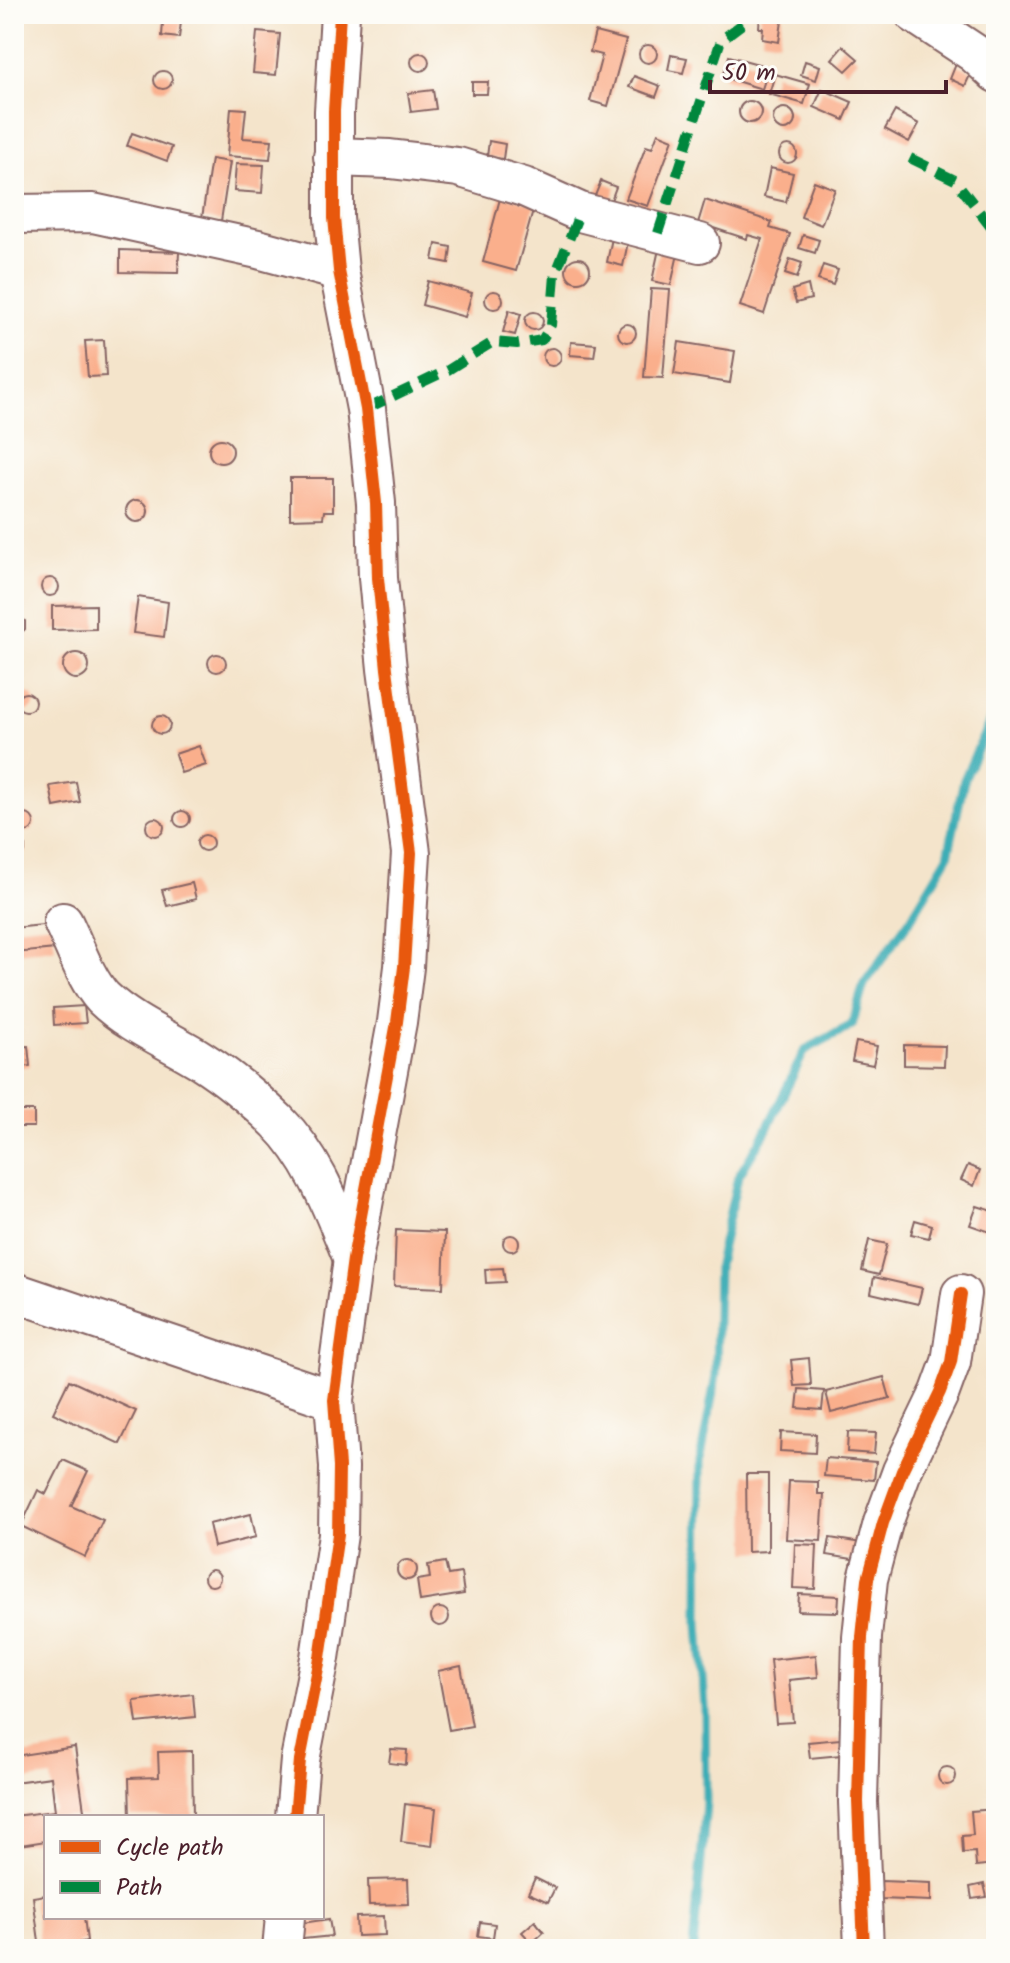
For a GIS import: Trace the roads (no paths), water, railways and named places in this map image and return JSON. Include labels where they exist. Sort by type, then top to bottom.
[{"type":"street","points":[[295,1815],[300,1760],[320,1658],[338,1534],[339,1467],[334,1400],[353,1259],[397,1022],[404,967],[411,853],[378,578],[376,503],[366,409],[339,271],[334,218],[333,157],[340,14]]},
{"type":"street","points":[[915,14],[974,53],[996,73]]},
{"type":"street","points":[[333,157],[390,159],[458,167],[524,187],[580,212],[700,243]]},
{"type":"street","points":[[14,214],[93,213],[258,249],[339,271]]},
{"type":"street","points":[[63,922],[103,997],[143,1026],[203,1062],[252,1098],[279,1124],[310,1162],[332,1205],[353,1259]]},
{"type":"street","points":[[14,1292],[334,1400]]},
{"type":"street","points":[[864,1949],[858,1802],[862,1637],[868,1579],[883,1523],[902,1471],[951,1362],[961,1294]]},
{"type":"street","points":[[282,1949],[285,1919]]},
{"type":"waterway","points":[[693,1949],[706,1804],[705,1707],[699,1623],[700,1461],[716,1376],[718,1264],[738,1177],[765,1133],[805,1050],[852,1025],[864,984],[910,920],[948,856],[964,780],[996,707]]}]
